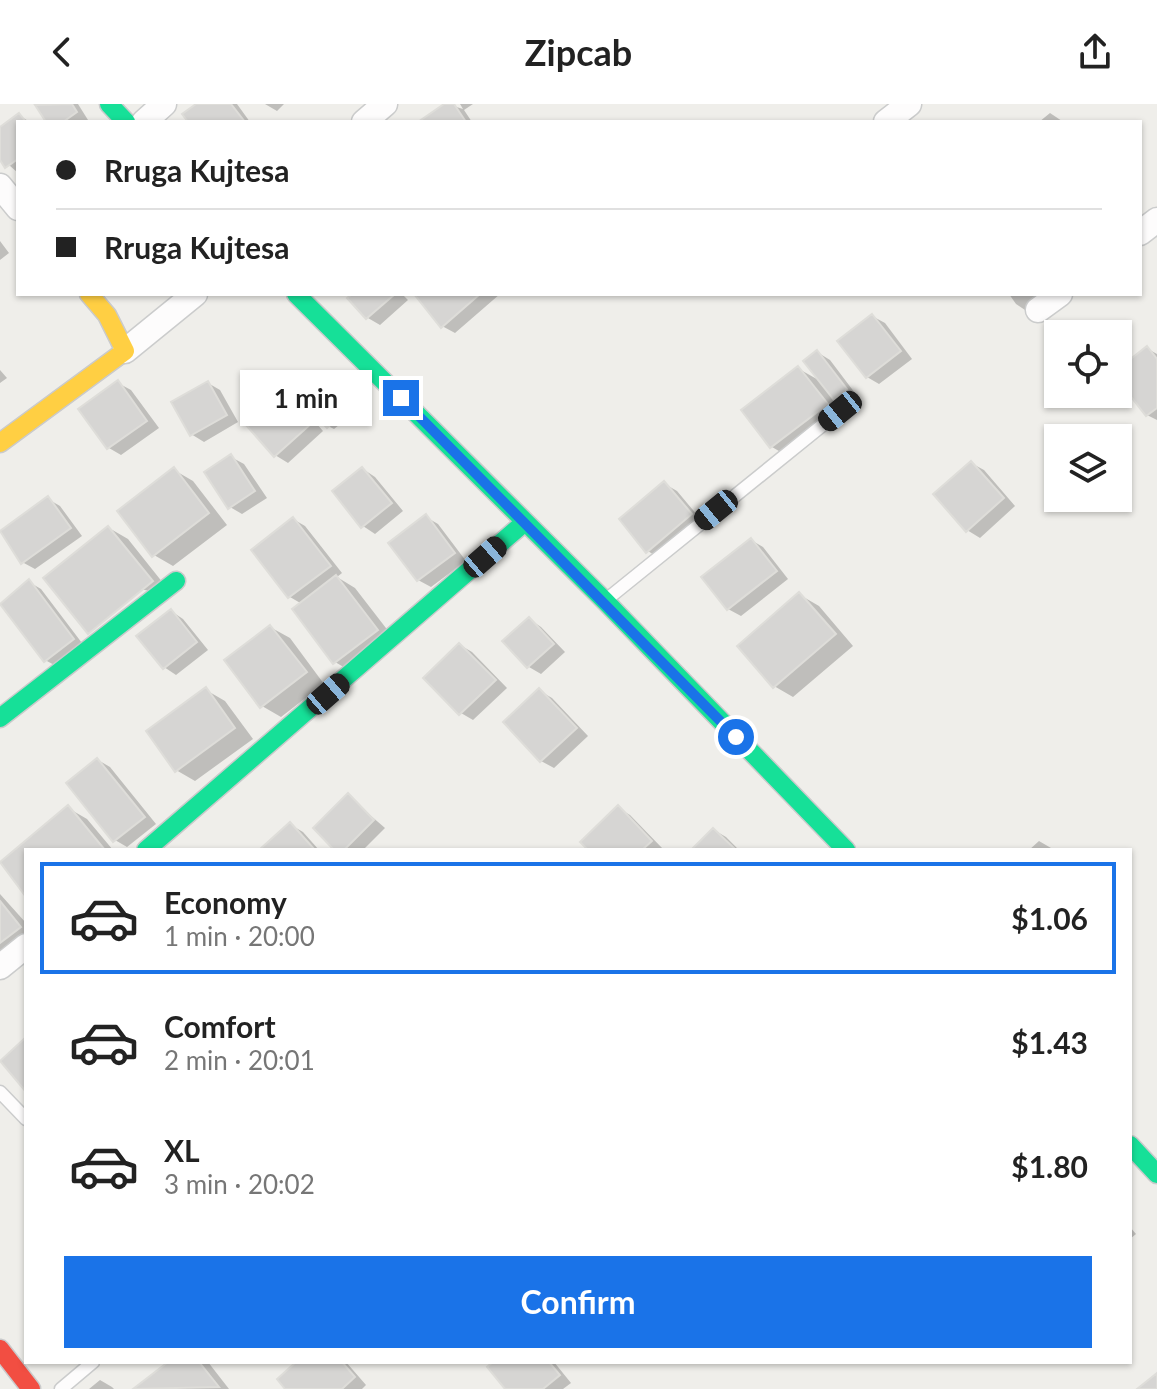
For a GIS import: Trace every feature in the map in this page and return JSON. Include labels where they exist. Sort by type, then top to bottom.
[{"type":"street","points":[[109,104],[124,120]]},
{"type":"street","points":[[146,120],[164,104]]},
{"type":"street","points":[[366,120],[385,104]]},
{"type":"street","points":[[889,120],[909,104]]},
{"type":"street","points":[[0,186],[16,206]]},
{"type":"street","points":[[91,296],[107,315],[125,351]]},
{"type":"street","points":[[0,443],[125,351],[193,296]]},
{"type":"street","points":[[298,296],[605,601],[844,848]]},
{"type":"street","points":[[1038,310],[1057,296]]},
{"type":"street","points":[[156,847],[525,522]]},
{"type":"street","points":[[0,718],[176,581]]},
{"type":"street","points":[[0,967],[24,948]]},
{"type":"street","points":[[1132,1147],[1157,1174]]},
{"type":"street","points":[[0,1349],[31,1389]]},
{"type":"lane","points":[[605,601],[840,411]]},
{"type":"lane","points":[[0,1092],[24,1117]]},
{"type":"lane","points":[[61,1389],[91,1364]]},
{"type":"building","points":[[72,104],[77,112],[66,120],[45,120],[35,105]]},
{"type":"building","points":[[196,104],[231,104],[243,120],[186,120],[182,114]]},
{"type":"building","points":[[444,104],[454,104],[465,120],[421,120]]},
{"type":"building","points":[[19,113],[24,120],[16,120],[16,160],[5,168],[0,160],[0,127]]},
{"type":"building","points":[[350,296],[393,296],[366,319],[347,298]]},
{"type":"building","points":[[416,296],[478,296],[441,328]]},
{"type":"building","points":[[872,314],[901,351],[866,378],[837,341]]},
{"type":"building","points":[[1147,346],[1157,359],[1157,408],[1146,416],[1132,398],[1132,358]]},
{"type":"building","points":[[817,350],[847,389],[834,400],[803,361]]},
{"type":"building","points":[[798,366],[828,404],[770,448],[741,410]]},
{"type":"building","points":[[118,380],[147,421],[107,449],[78,409]]},
{"type":"building","points":[[208,381],[227,415],[190,436],[171,402]]},
{"type":"building","points":[[284,391],[312,423],[274,457],[246,425]]},
{"type":"building","points":[[325,391],[344,413],[327,428],[308,406]]},
{"type":"building","points":[[231,454],[255,491],[228,509],[204,472]]},
{"type":"building","points":[[971,461],[1004,498],[966,532],[933,494]]},
{"type":"building","points":[[174,467],[209,513],[152,557],[117,511]]},
{"type":"building","points":[[362,467],[392,503],[361,528],[332,491]]},
{"type":"building","points":[[664,481],[692,514],[646,553],[619,519]]},
{"type":"building","points":[[48,496],[71,528],[21,564],[0,531]]},
{"type":"building","points":[[426,514],[455,553],[417,581],[388,543]]},
{"type":"building","points":[[293,517],[331,566],[288,598],[251,550]]},
{"type":"building","points":[[108,526],[153,581],[88,634],[43,578]]},
{"type":"building","points":[[751,538],[777,571],[727,610],[701,577]]},
{"type":"building","points":[[336,575],[378,630],[333,664],[292,609]]},
{"type":"building","points":[[29,579],[74,639],[44,662],[0,604]]},
{"type":"building","points":[[799,592],[836,634],[773,688],[737,646]]},
{"type":"building","points":[[171,609],[197,642],[163,669],[136,636]]},
{"type":"building","points":[[529,617],[554,644],[527,668],[502,641]]},
{"type":"building","points":[[270,625],[307,672],[260,708],[224,660]]},
{"type":"building","points":[[459,643],[496,680],[459,715],[423,678]]},
{"type":"building","points":[[206,687],[235,728],[175,772],[146,731]]},
{"type":"building","points":[[539,688],[577,728],[540,762],[503,722]]},
{"type":"building","points":[[97,758],[145,817],[113,842],[66,783]]},
{"type":"building","points":[[348,793],[374,820],[346,848],[332,848],[313,828]]},
{"type":"building","points":[[68,805],[103,848],[24,848],[24,894],[0,862]]},
{"type":"building","points":[[618,805],[652,841],[644,848],[586,848],[580,842]]},
{"type":"building","points":[[290,822],[313,848],[261,848]]},
{"type":"building","points":[[713,828],[734,848],[693,848]]},
{"type":"building","points":[[0,901],[21,927],[0,943]]},
{"type":"building","points":[[24,1039],[24,1090],[0,1061]]},
{"type":"building","points":[[165,1364],[201,1364],[219,1387],[133,1389]]},
{"type":"building","points":[[294,1364],[344,1364],[355,1377],[342,1389],[285,1389],[277,1379]]},
{"type":"building","points":[[491,1364],[551,1364],[560,1375],[543,1389],[505,1389],[487,1367]]},
{"type":"building","points":[[1157,1373],[1157,1389],[1137,1389]]},
{"type":"traffic: fast","points":[[109,104],[124,120]]},
{"type":"traffic: fast","points":[[298,296],[605,601],[844,848]]},
{"type":"traffic: fast","points":[[148,848],[525,522]]},
{"type":"traffic: fast","points":[[0,718],[176,581]]},
{"type":"traffic: fast","points":[[1132,1147],[1157,1174]]},
{"type":"traffic: slow","points":[[0,443],[125,351],[107,315],[91,296]]},
{"type":"traffic: jam","points":[[0,1349],[31,1389]]},
{"type":"route","points":[[401,398],[605,601],[736,737]]}]
